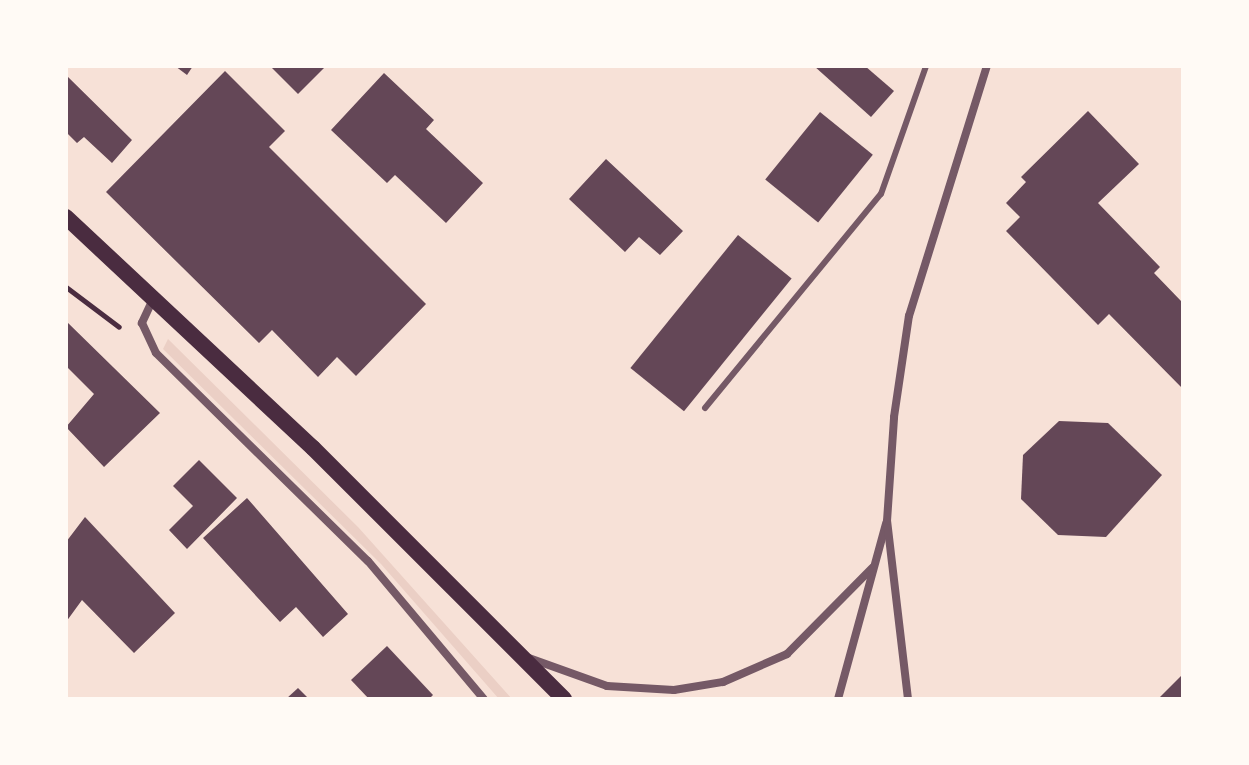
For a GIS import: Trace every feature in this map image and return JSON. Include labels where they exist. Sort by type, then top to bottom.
[{"type":"main road","points":[[66,217],[154,297],[564,699]]},
{"type":"street","points":[[908,699],[887,521],[899,376],[917,287],[987,66]]},
{"type":"street","points":[[154,297],[142,323],[156,353],[368,561],[484,699]]},
{"type":"street","points":[[838,699],[887,521]]},
{"type":"street","points":[[517,653],[607,686],[674,690],[723,682],[787,654],[872,568]]},
{"type":"lane","points":[[705,408],[881,194],[926,66]]},
{"type":"path","points":[[66,287],[156,353]]},
{"type":"shaded area","points":[[168,339],[358,527],[512,699],[499,699],[381,564],[163,349]]},
{"type":"building","points":[[175,66],[193,66],[187,75]]},
{"type":"building","points":[[270,66],[326,66],[298,94]]},
{"type":"building","points":[[814,66],[865,66],[894,91],[871,117]]},
{"type":"building","points":[[225,71],[285,131],[269,147],[426,304],[356,376],[337,357],[318,377],[272,330],[259,343],[106,192]]},
{"type":"building","points":[[384,73],[434,120],[426,129],[483,183],[446,223],[395,175],[387,183],[331,130]]},
{"type":"building","points":[[66,75],[132,140],[112,163],[84,137],[77,143],[66,132]]},
{"type":"building","points":[[1088,111],[1139,164],[1098,203],[1160,267],[1154,273],[1181,301],[1183,389],[1109,314],[1098,325],[1006,231],[1020,217],[1006,203],[1026,182],[1021,177]]},
{"type":"building","points":[[820,112],[873,155],[818,222],[765,180]]},
{"type":"building","points":[[606,159],[683,231],[660,255],[639,237],[625,252],[569,199]]},
{"type":"building","points":[[738,235],[792,278],[684,411],[630,368]]},
{"type":"building","points":[[66,321],[160,413],[104,467],[66,427],[94,394],[66,366]]},
{"type":"building","points":[[1059,421],[1108,423],[1162,475],[1106,537],[1058,535],[1021,499],[1023,455]]},
{"type":"building","points":[[199,460],[237,498],[187,549],[169,530],[193,506],[173,486]]},
{"type":"building","points":[[247,498],[348,614],[323,637],[296,607],[280,622],[203,538]]},
{"type":"building","points":[[85,517],[175,613],[134,653],[82,600],[66,622],[66,542]]},
{"type":"building","points":[[387,646],[433,695],[429,699],[369,699],[351,680]]},
{"type":"building","points":[[1183,674],[1183,699],[1158,699]]},
{"type":"building","points":[[298,688],[309,699],[286,699]]}]
